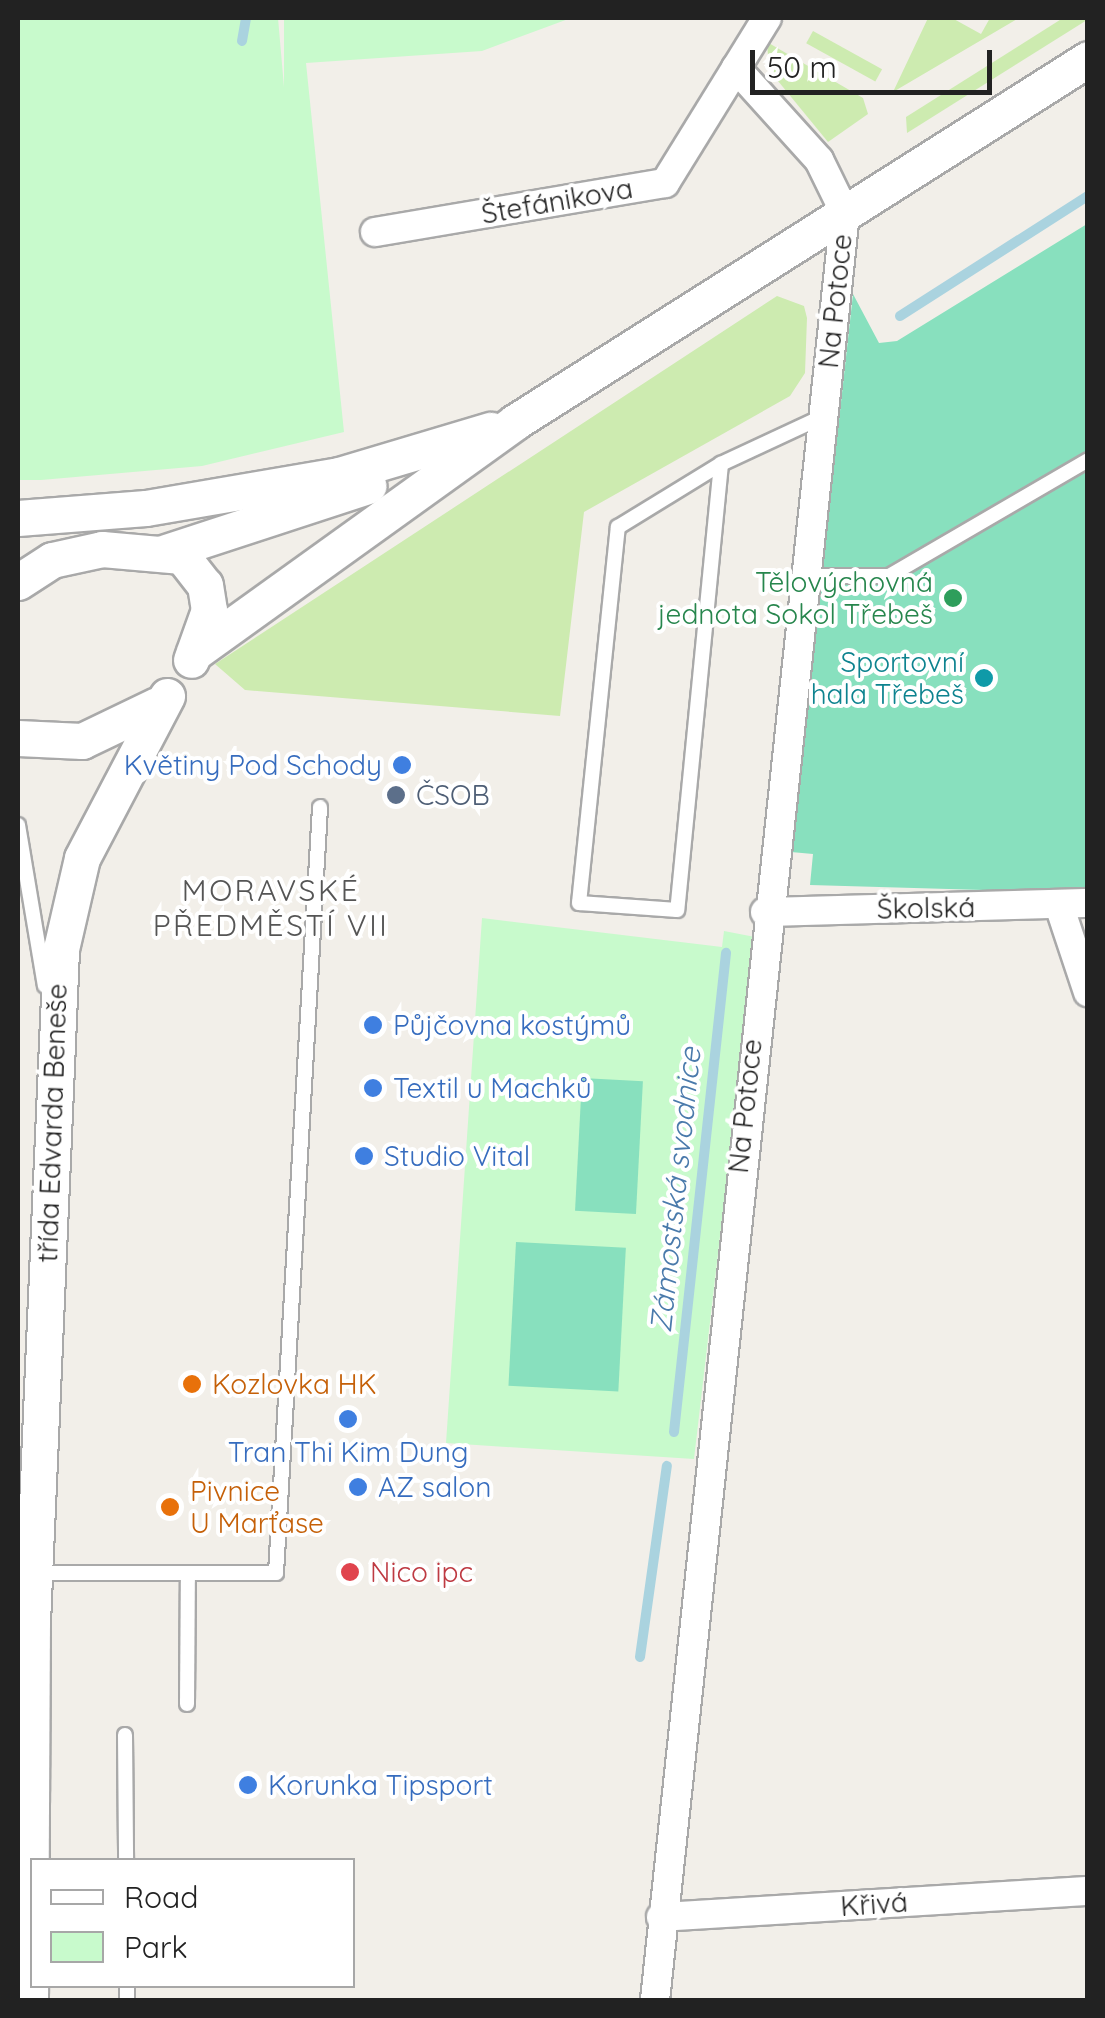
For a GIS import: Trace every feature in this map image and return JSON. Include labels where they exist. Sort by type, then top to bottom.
[{"type":"street","name":"Štefánikova","points":[[375,232],[665,182],[767,18]]},
{"type":"street","points":[[194,653],[515,422],[1088,59]]},
{"type":"street","points":[[736,68],[819,160],[845,213]]},
{"type":"street","name":"Na Potoce","points":[[656,2000],[765,912],[845,213]]},
{"type":"street","points":[[18,518],[146,508],[340,476],[515,422]]},
{"type":"street","points":[[18,529],[102,549],[166,552],[344,496],[515,422]]},
{"type":"street","points":[[18,582],[52,560],[102,549]]},
{"type":"street","points":[[166,552],[205,585],[209,610],[194,653]]},
{"type":"street","name":"třída Edvarda Beneše","points":[[33,1858],[51,1041],[73,886],[168,696],[194,653]]},
{"type":"street","points":[[18,738],[82,741],[168,696]]},
{"type":"street","name":"Školská","points":[[765,912],[1088,904]]},
{"type":"street","points":[[1059,905],[1088,992]]},
{"type":"street","name":"Křivá","points":[[662,1918],[1088,1890]]},
{"type":"lane","points":[[721,464],[677,910],[579,903],[618,526],[721,464],[823,416]]},
{"type":"lane","points":[[803,576],[889,576],[1088,460]]},
{"type":"lane","points":[[40,1574],[276,1574],[320,807]]},
{"type":"lane","points":[[18,826],[51,1041]]},
{"type":"lane","points":[[187,1704],[188,1573]]},
{"type":"lane","points":[[126,1735],[126,1858]]},
{"type":"green space","points":[[18,18],[278,18],[284,87],[284,18],[571,18],[482,51],[306,63],[344,432],[202,466],[18,480]]},
{"type":"green space","points":[[928,18],[952,18],[981,34],[990,18],[1019,18],[893,92]]},
{"type":"green space","points":[[1063,18],[1087,20],[907,133],[906,117]]},
{"type":"green space","points":[[813,31],[882,69],[875,82],[806,43]]},
{"type":"green space","points":[[767,42],[863,98],[868,114],[828,142],[769,70]]},
{"type":"green space","name":"Tělovýchovná jednota Sokol Třebeš","points":[[1087,224],[1087,893],[810,885],[813,854],[791,852],[853,294],[879,343],[897,341]]},
{"type":"green space","points":[[777,296],[804,306],[807,318],[805,373],[790,396],[584,512],[560,716],[245,690],[215,664]]},
{"type":"green space","points":[[482,918],[722,947],[724,931],[755,937],[694,1459],[446,1443]]},
{"type":"green space","points":[[582,1078],[643,1081],[636,1214],[575,1211]]},
{"type":"green space","points":[[516,1242],[626,1248],[618,1392],[508,1386]]},
{"type":"waterway","points":[[242,41],[246,18]]},
{"type":"waterway","name":"Zámostská svodnice","points":[[900,316],[1088,196]]},
{"type":"waterway","name":"Zámostská svodnice","points":[[674,1432],[726,953]]},
{"type":"waterway","name":"Zámostská svodnice","points":[[640,1657],[667,1466]]},
{"type":"place","name":"Tělovýchovná jednota Sokol Třebeš","points":[[953,598]]},
{"type":"place","name":"Sportovní hala Třebeš","points":[[984,678]]},
{"type":"place","name":"Květiny Pod Schody","points":[[402,765]]},
{"type":"place","name":"ČSOB","points":[[396,795]]},
{"type":"place","name":"Půjčovna kostýmů","points":[[373,1025]]},
{"type":"place","name":"Textil u Machků","points":[[373,1088]]},
{"type":"place","name":"Studio Vital","points":[[364,1156]]},
{"type":"place","name":"Kozlovka HK","points":[[192,1384]]},
{"type":"place","name":"Tran Thi Kim Dung","points":[[348,1419]]},
{"type":"place","name":"AZ salon","points":[[358,1487]]},
{"type":"place","name":"Pivnice U Marťase","points":[[170,1507]]},
{"type":"place","name":"Nico ipc","points":[[350,1572]]},
{"type":"place","name":"Korunka Tipsport","points":[[248,1785]]},
{"type":"district","name":"MORAVSKÉ PŘEDMĚSTÍ VII","points":[[271,907]]}]
